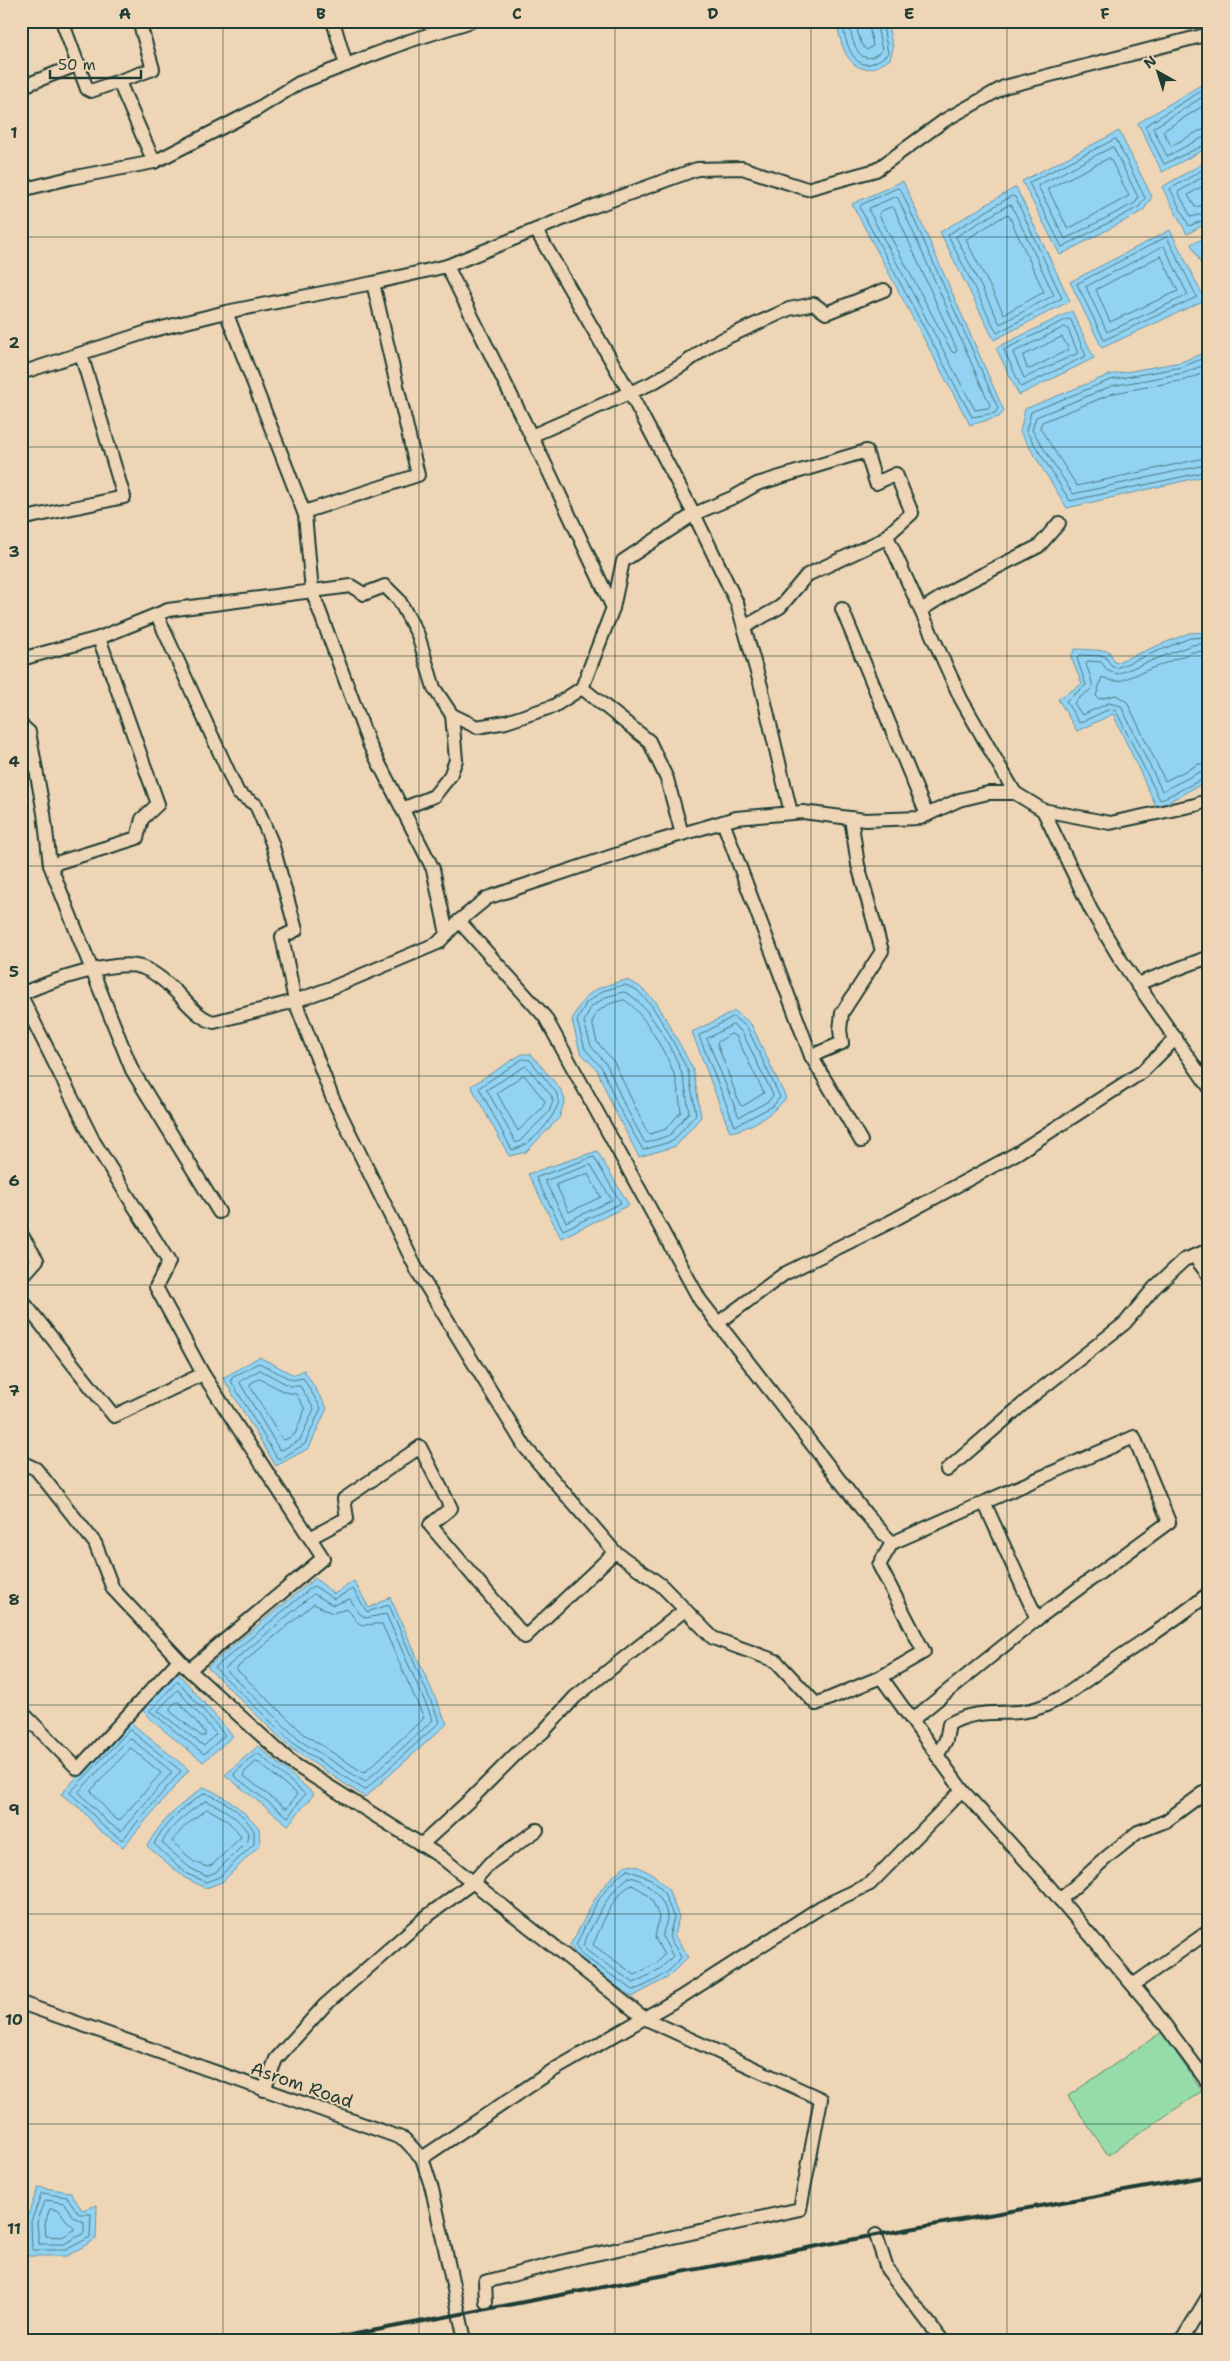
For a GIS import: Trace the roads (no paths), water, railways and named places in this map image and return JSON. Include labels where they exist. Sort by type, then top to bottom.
[{"type":"street","points":[[62,21],[89,90],[119,82],[154,68],[139,21]]},
{"type":"street","points":[[333,21],[346,65]]},
{"type":"street","points":[[21,190],[154,162],[254,110],[299,83],[409,41],[472,21]]},
{"type":"street","points":[[21,373],[150,331],[226,312],[374,283],[447,266],[697,169],[742,168],[808,189],[876,170],[945,120],[1004,86],[1209,34]]},
{"type":"street","points":[[21,86],[79,64]]},
{"type":"street","points":[[119,82],[154,162]]},
{"type":"street","points":[[536,230],[630,393],[694,514],[737,602],[761,686],[791,813]]},
{"type":"street","points":[[447,266],[531,436],[612,608]]},
{"type":"street","points":[[304,512],[418,476],[374,283]]},
{"type":"street","points":[[531,436],[630,393],[684,364],[710,345],[789,309],[814,304],[826,313],[884,290]]},
{"type":"street","points":[[226,312],[304,512],[312,591],[369,744],[433,869],[447,934]]},
{"type":"street","points":[[21,519],[124,497],[81,354]]},
{"type":"street","points":[[452,715],[477,727],[506,722],[554,706],[582,688],[612,608],[623,561],[694,514],[734,497],[757,484],[866,450],[876,483],[896,474],[912,513],[882,540],[807,575],[780,607],[744,627]]},
{"type":"street","points":[[920,610],[956,588],[1039,546],[1058,523]]},
{"type":"street","points":[[887,536],[961,699],[1015,794]]},
{"type":"street","points":[[21,659],[99,638],[168,610],[351,586],[364,594],[385,586],[399,600],[418,635],[434,688],[452,715],[456,760],[450,776],[434,796],[402,808]]},
{"type":"street","points":[[842,609],[928,815]]},
{"type":"street","points":[[157,615],[238,793],[256,805],[272,843],[296,930],[282,937],[296,1001],[332,1097],[418,1272],[525,1447],[615,1552],[661,1585],[713,1638],[776,1661],[816,1704],[881,1678],[924,1652],[879,1565],[892,1543],[1134,1437],[1168,1522],[1036,1619],[912,1720]]},
{"type":"street","points":[[50,865],[137,838],[142,820],[158,804],[99,638]]},
{"type":"street","points":[[582,688],[649,741],[667,779],[682,834]]},
{"type":"street","points":[[21,726],[30,732],[44,814],[50,865],[132,1070],[219,1212]]},
{"type":"street","points":[[189,1670],[323,1558],[203,1374],[156,1287],[169,1262],[94,1142],[21,995],[93,970],[128,964],[142,967],[170,986],[199,1014],[214,1022],[296,1001],[438,943],[487,898],[736,818],[803,812],[865,820],[920,818],[959,800],[988,793],[1015,794],[1043,810],[1110,823],[1195,805],[1209,800]]},
{"type":"street","points":[[1043,810],[1091,910],[1137,984],[1209,1087]]},
{"type":"street","points":[[812,1056],[842,1043],[840,1030],[842,1013],[882,952],[858,865],[851,818]]},
{"type":"street","points":[[723,822],[812,1056],[861,1141]]},
{"type":"street","points":[[459,922],[545,1017],[700,1300],[864,1513],[892,1543]]},
{"type":"street","points":[[1137,984],[1209,957]]},
{"type":"street","points":[[718,1323],[784,1274],[888,1223],[1017,1153],[1142,1072],[1176,1038]]},
{"type":"street","points":[[21,1234],[37,1260],[21,1278]]},
{"type":"street","points":[[947,1470],[1031,1398],[1125,1323],[1154,1288],[1184,1260],[1209,1250]]},
{"type":"street","points":[[1194,1256],[1209,1276]]},
{"type":"street","points":[[21,1299],[114,1416],[203,1374]]},
{"type":"street","points":[[310,1538],[347,1518],[344,1499],[420,1447],[451,1508],[430,1525],[525,1637],[615,1552]]},
{"type":"street","points":[[21,1462],[36,1469],[95,1543],[113,1589],[189,1670],[292,1763],[422,1845],[472,1882],[644,2018],[821,2099],[800,2209],[573,2259],[486,2282],[486,2302]]},
{"type":"street","points":[[984,1502],[1036,1619]]},
{"type":"street","points":[[937,1756],[946,1740],[949,1724],[962,1716],[990,1711],[1025,1712],[1055,1700],[1184,1614],[1209,1593]]},
{"type":"street","points":[[422,1845],[517,1753],[543,1732],[575,1697],[685,1610]]},
{"type":"street","points":[[21,1712],[78,1769],[180,1660]]},
{"type":"street","points":[[881,1678],[962,1790],[1154,2009],[1209,2084]]},
{"type":"street","points":[[1060,1900],[1107,1857],[1138,1832],[1166,1821],[1209,1789]]},
{"type":"street","points":[[422,2158],[552,2071],[681,1997],[821,1907],[870,1884],[962,1790]]},
{"type":"street","points":[[264,2090],[276,2059],[325,2005],[426,1917],[472,1882],[490,1863],[537,1830]]},
{"type":"street","points":[[1133,1985],[1209,1930]]},
{"type":"street","name":"Asrom Road","points":[[21,2004],[404,2139],[422,2158],[432,2188],[459,2305],[465,2340]]},
{"type":"street","points":[[876,2235],[887,2269],[942,2340]]},
{"type":"street","points":[[1182,2340],[1209,2296]]},
{"type":"water","points":[[837,21],[887,21],[893,48],[890,59],[868,69],[859,67],[852,62],[842,45]]},
{"type":"water","points":[[1209,80],[1209,147],[1162,172],[1138,123]]},
{"type":"water","points":[[1119,131],[1152,197],[1143,211],[1060,255],[1022,181]]},
{"type":"water","points":[[1209,160],[1209,222],[1187,234],[1162,187]]},
{"type":"water","points":[[903,181],[1004,411],[999,417],[970,425],[852,204]]},
{"type":"water","points":[[1016,187],[1070,301],[994,340],[940,232]]},
{"type":"water","points":[[1170,230],[1205,300],[1102,348],[1070,282]]},
{"type":"water","points":[[1209,236],[1209,280],[1191,244]]},
{"type":"water","points":[[1072,311],[1094,358],[1019,395],[996,348]]},
{"type":"water","points":[[1209,351],[1209,475],[1067,508],[1020,432],[1025,409],[1109,375],[1181,362]]},
{"type":"water","points":[[1209,632],[1209,780],[1157,808],[1113,714],[1077,731],[1058,699],[1082,684],[1071,657],[1075,649],[1109,651],[1115,663],[1189,633]]},
{"type":"water","points":[[626,980],[639,986],[657,1003],[672,1030],[693,1069],[701,1117],[676,1146],[639,1157],[614,1109],[597,1070],[580,1052],[572,1020],[587,996],[606,985]]},
{"type":"water","points":[[735,1011],[751,1024],[786,1098],[761,1120],[746,1128],[730,1132],[692,1032]]},
{"type":"water","points":[[522,1054],[531,1054],[561,1090],[565,1100],[559,1118],[526,1152],[509,1156],[471,1086]]},
{"type":"water","points":[[597,1151],[629,1205],[561,1238],[528,1174]]},
{"type":"water","points":[[259,1357],[294,1375],[304,1370],[327,1408],[309,1448],[276,1466],[223,1378]]},
{"type":"water","points":[[315,1578],[334,1594],[354,1581],[369,1608],[390,1597],[447,1724],[365,1797],[292,1749],[207,1667]]},
{"type":"water","points":[[178,1673],[233,1736],[203,1762],[150,1719],[142,1709]]},
{"type":"water","points":[[130,1722],[189,1770],[123,1847],[99,1830],[82,1810],[61,1794]]},
{"type":"water","points":[[258,1746],[314,1794],[288,1825],[225,1775]]},
{"type":"water","points":[[204,1787],[234,1804],[253,1821],[259,1828],[260,1845],[222,1882],[206,1888],[185,1878],[147,1846],[172,1813]]},
{"type":"water","points":[[626,1865],[636,1866],[654,1875],[668,1889],[679,1917],[674,1935],[688,1957],[667,1978],[632,1997],[578,1958],[570,1945],[599,1893],[615,1874]]},
{"type":"water","points":[[38,2187],[70,2192],[82,2210],[97,2205],[96,2239],[67,2256],[27,2256],[26,2221]]},
{"type":"railway","points":[[324,2340],[876,2235],[1209,2176]]}]
